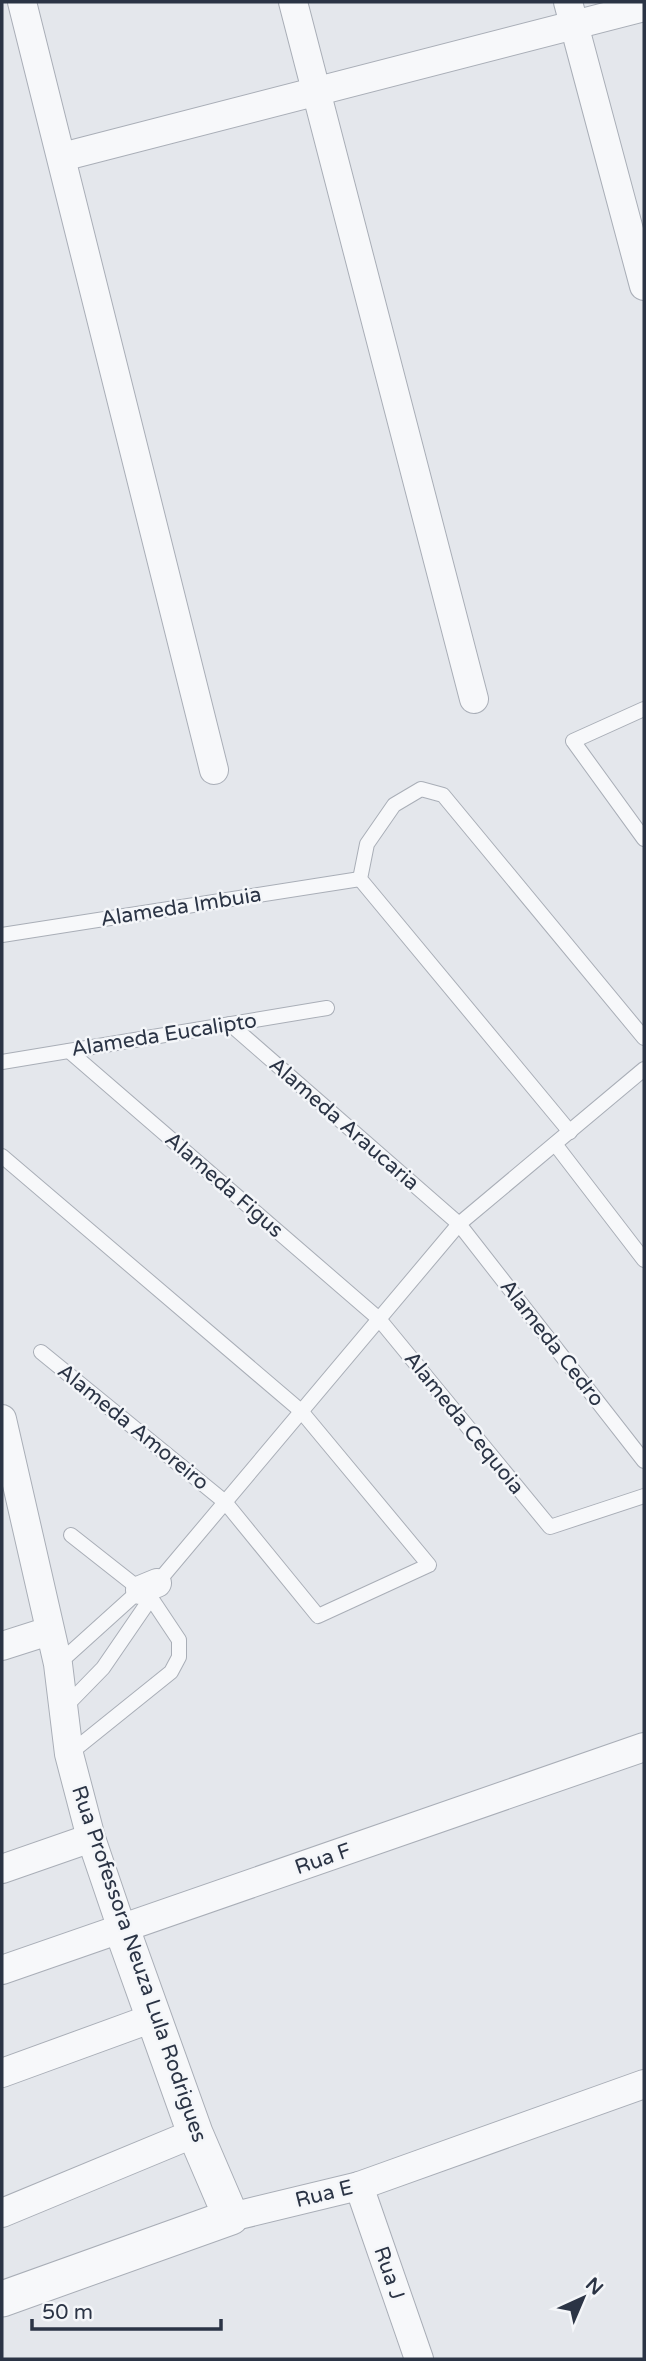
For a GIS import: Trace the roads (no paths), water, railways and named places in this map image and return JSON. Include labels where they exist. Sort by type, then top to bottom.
[{"type":"street","points":[[22,2],[214,770]]},
{"type":"street","points":[[293,2],[474,699]]},
{"type":"street","points":[[62,157],[316,92],[571,13],[644,6]]},
{"type":"street","points":[[571,13],[644,286]]},
{"type":"street","name":"Rua Professora Neuza Lula Rodrigues","points":[[2,1419],[58,1664],[69,1754],[91,1838],[195,2133],[231,2217]]},
{"type":"street","points":[[2,1646],[49,1632]]},
{"type":"street","name":"Rua F","points":[[2,1970],[644,1747]]},
{"type":"street","points":[[2,1869],[91,1838]]},
{"type":"street","points":[[2,2073],[153,2018]]},
{"type":"street","name":"Rua E","points":[[2,2299],[231,2217],[359,2186],[644,2084]]},
{"type":"street","points":[[2,2213],[195,2133]]},
{"type":"street","name":"Rua J","points":[[359,2186],[419,2359]]},
{"type":"lane","points":[[644,709],[573,741],[644,839]]},
{"type":"lane","points":[[570,1132],[360,879],[367,845],[394,805],[421,789],[443,796],[644,1038]]},
{"type":"lane","name":"Alameda Imbuia","points":[[2,935],[360,879]]},
{"type":"lane","name":"Alameda Eucalipto","points":[[2,1062],[327,1008]]},
{"type":"lane","name":"Alameda Araucaria","points":[[230,1024],[459,1224]]},
{"type":"lane","name":"Alameda Figus","points":[[69,1051],[379,1319]]},
{"type":"lane","points":[[58,1664],[149,1590],[459,1224],[644,1069]]},
{"type":"lane","points":[[555,1144],[644,1260]]},
{"type":"lane","points":[[2,1156],[301,1411]]},
{"type":"lane","name":"Alameda Cedro","points":[[459,1224],[644,1461]]},
{"type":"lane","name":"Alameda Cequoia","points":[[379,1319],[550,1527],[644,1496]]},
{"type":"lane","name":"Alameda Amoreiro","points":[[41,1352],[225,1502],[318,1616],[429,1565],[301,1411]]},
{"type":"lane","points":[[69,1754],[171,1672],[179,1657],[179,1640],[149,1590],[71,1535]]},
{"type":"lane","points":[[62,1709],[103,1668],[149,1590]]}]
